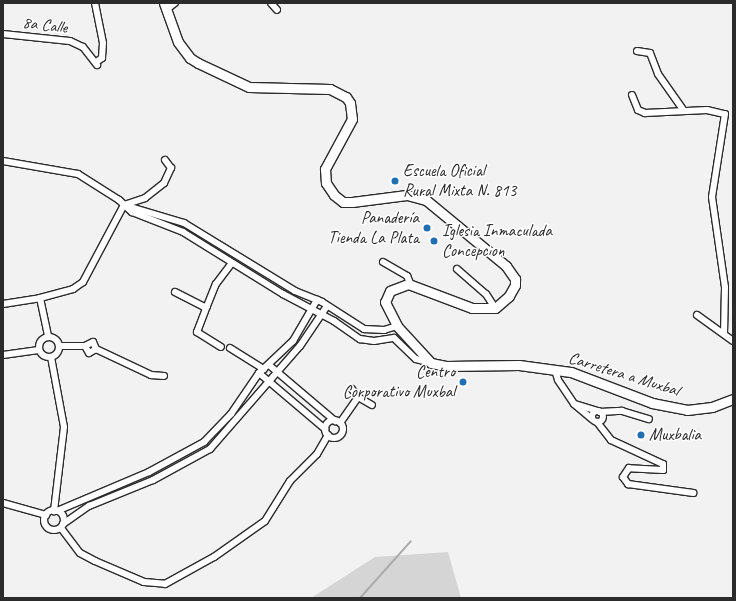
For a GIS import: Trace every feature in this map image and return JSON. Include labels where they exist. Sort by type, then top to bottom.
[{"type":"main road","points":[[165,7],[178,42],[190,58],[198,63],[249,86],[330,89],[346,97],[350,103],[352,119],[325,169],[326,183],[330,190],[344,202],[407,195],[432,203],[460,229],[496,256],[512,273],[514,279],[513,292],[495,308],[472,308],[411,285],[395,288],[387,296],[387,309],[397,326],[431,363]]},
{"type":"main road","name":"Carretera a Muxbal","points":[[431,363],[446,366],[519,365],[555,370],[600,381],[652,402],[687,410],[712,407],[733,399]]},
{"type":"street","name":"8a Calle","points":[[3,34],[70,41],[83,47],[97,64],[102,58],[103,43],[95,3]]},
{"type":"street","points":[[165,7],[174,3]]},
{"type":"street","points":[[271,3],[277,10]]},
{"type":"street","points":[[637,51],[650,54],[658,74],[684,111]]},
{"type":"street","points":[[632,94],[641,112],[719,111],[725,114],[712,197],[725,287],[724,333]]},
{"type":"street","points":[[3,304],[40,298],[73,289],[82,282],[124,205],[145,198],[164,183],[170,168],[165,160]]},
{"type":"street","points":[[3,161],[78,174],[140,216],[183,232],[232,264],[312,311],[334,321],[360,339],[374,341],[394,338],[416,359],[431,363]]},
{"type":"street","points":[[124,205],[184,223],[295,291],[317,300],[364,329],[384,330],[397,326]]},
{"type":"street","points":[[383,262],[407,276],[411,285]]},
{"type":"street","points":[[221,347],[198,332],[216,284],[232,264]]},
{"type":"street","points":[[457,269],[486,294],[495,308]]},
{"type":"street","points":[[175,292],[204,307],[207,306]]},
{"type":"street","points":[[40,298],[48,337]]},
{"type":"street","points":[[3,503],[46,515],[149,472],[204,442],[231,414],[264,369],[294,341],[317,300]]},
{"type":"street","points":[[46,515],[45,521],[49,528],[54,530],[62,526],[89,506],[152,480],[210,449],[269,382],[322,316],[327,306]]},
{"type":"street","points":[[696,315],[724,333],[733,341]]},
{"type":"street","points":[[48,337],[54,338],[59,346],[58,352],[51,357],[45,356],[39,350],[40,342],[48,337]]},
{"type":"street","points":[[59,346],[85,346],[91,342],[96,349],[151,375],[164,376]]},
{"type":"street","points":[[230,348],[264,369],[276,373],[338,422],[343,428],[341,434],[334,438],[328,435],[325,429],[269,382],[264,369]]},
{"type":"street","points":[[3,355],[39,350]]},
{"type":"street","points":[[51,357],[64,427],[56,511]]},
{"type":"street","points":[[555,370],[558,380],[574,404],[595,420],[611,440],[663,464],[662,470],[630,468],[623,477],[628,484],[693,493]]},
{"type":"street","points":[[352,389],[358,397],[372,405]]},
{"type":"street","points":[[338,422],[358,397]]},
{"type":"street","points":[[574,404],[599,412],[622,411],[649,419]]},
{"type":"street","points":[[595,420],[602,418],[599,412]]},
{"type":"street","points":[[325,429],[330,422],[338,422]]},
{"type":"street","points":[[56,511],[64,518],[62,526],[80,553],[144,582],[165,584],[214,557],[265,521],[290,481],[317,454],[328,435]]},
{"type":"shaded area","points":[[448,552],[461,598],[311,598],[375,557]]},
{"type":"waterway","points":[[360,598],[411,541]]},
{"type":"place","name":"Escuela Oficial Rural Mixta N. 813","points":[[395,181]]},
{"type":"place","name":"Panadería Tienda La Plata","points":[[427,228]]},
{"type":"place","name":"Iglesia Inmaculada Concepcion","points":[[434,241]]},
{"type":"place","name":"Centro Corporativo Muxbal","points":[[463,382]]},
{"type":"place","name":"Muxbalia","points":[[641,435]]}]
